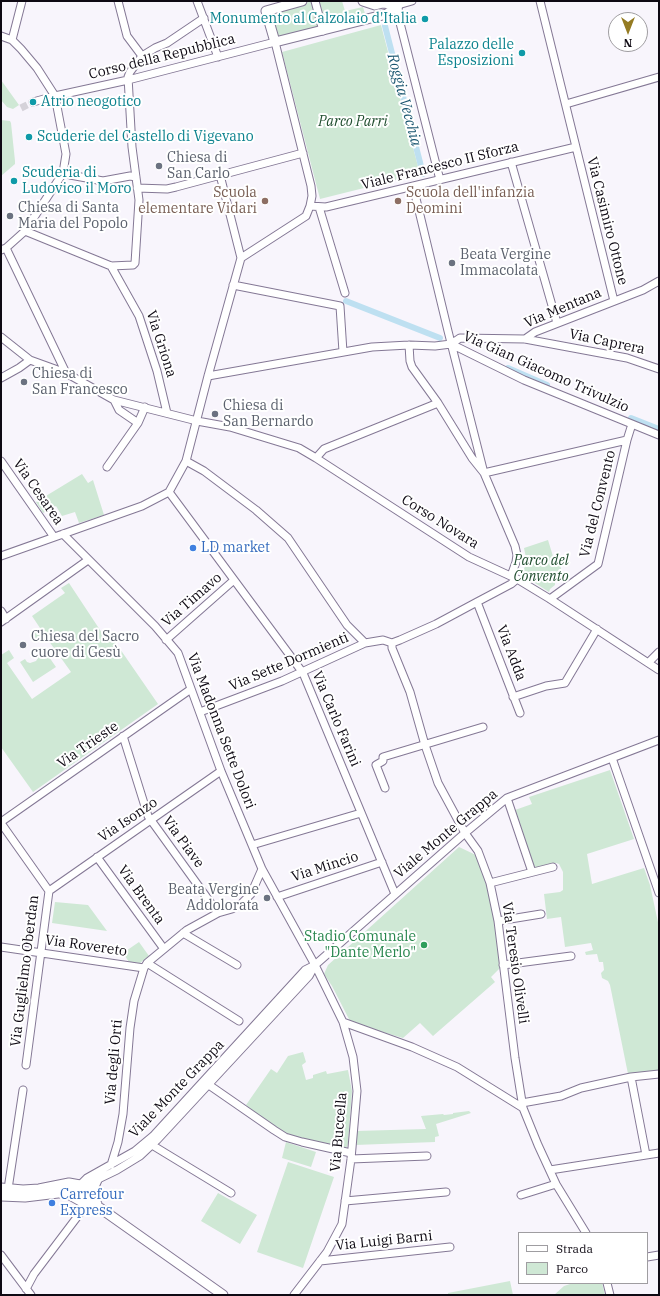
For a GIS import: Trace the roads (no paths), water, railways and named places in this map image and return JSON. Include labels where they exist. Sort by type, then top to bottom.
[{"type":"main road","points":[[302,1],[266,11],[275,42],[387,14],[398,3]]},
{"type":"main road","points":[[365,2],[370,12],[368,19]]},
{"type":"main road","points":[[365,2],[375,5],[384,3],[398,3]]},
{"type":"main road","points":[[94,1205],[94,1189],[97,1180]]},
{"type":"main road","points":[[5,1188],[40,1189],[69,1183],[80,1184],[87,1190],[94,1205],[102,1213],[110,1215]]},
{"type":"main road","points":[[1,1196],[25,1197],[58,1193],[71,1189],[80,1184]]},
{"type":"main road","points":[[58,1193],[68,1194],[94,1205],[223,1295]]},
{"type":"street","points":[[12,40],[22,1]]},
{"type":"street","points":[[118,1],[127,36],[141,54]]},
{"type":"street","points":[[197,1],[218,57]]},
{"type":"street","points":[[315,1],[323,31]]},
{"type":"street","points":[[412,1],[398,3],[399,19],[440,180]]},
{"type":"street","name":"Via Casimiro Ottone","points":[[540,1],[614,301]]},
{"type":"street","points":[[25,230],[111,266],[133,265],[135,263],[139,221],[139,200],[132,147],[128,80],[130,72],[141,54],[166,43],[204,18]]},
{"type":"street","points":[[1,36],[12,40],[37,68],[55,96],[65,144],[66,160],[63,172],[25,230],[3,249],[66,373]]},
{"type":"street","points":[[241,258],[306,216],[310,206],[311,186],[275,42]]},
{"type":"street","name":"Corso della Repubblica","points":[[33,102],[128,80],[275,42]]},
{"type":"street","points":[[566,104],[659,78]]},
{"type":"street","name":"Viale Francesco II Sforza","points":[[310,206],[326,207],[576,147]]},
{"type":"street","points":[[137,188],[167,189],[303,153]]},
{"type":"street","points":[[511,162],[558,323]]},
{"type":"street","points":[[63,172],[70,175],[103,181],[130,176],[136,177]]},
{"type":"street","points":[[1,556],[142,506],[169,492],[186,461],[241,258],[220,175]]},
{"type":"street","points":[[392,643],[436,624],[511,584],[514,577],[517,555],[515,546],[484,473],[413,186]]},
{"type":"street","points":[[319,206],[345,293]]},
{"type":"street","name":"Via Griona","points":[[111,266],[139,316],[157,371],[167,413]]},
{"type":"street","name":"Via Mentana","points":[[451,344],[460,338],[525,338],[535,332],[643,290],[659,281]]},
{"type":"street","points":[[233,285],[340,306],[344,352]]},
{"type":"street","points":[[1,338],[33,361],[66,373],[114,400],[119,410],[138,423]]},
{"type":"street","name":"Via Caprera","points":[[525,338],[627,358],[659,369]]},
{"type":"street","name":"Via Gian Giacomo Trivulzio","points":[[208,376],[372,347],[409,345],[435,346],[451,344],[524,380],[659,435]]},
{"type":"street","points":[[409,345],[412,367],[438,403],[472,458],[484,473]]},
{"type":"street","points":[[1,378],[33,361]]},
{"type":"street","name":"Corso Novara","points":[[114,400],[230,428],[298,448],[316,458],[469,557],[514,577],[550,598],[659,670]]},
{"type":"street","points":[[316,458],[324,450],[438,403]]},
{"type":"street","points":[[107,467],[138,423],[145,407]]},
{"type":"street","name":"Via del Convento","points":[[550,598],[596,567],[598,564],[632,424]]},
{"type":"street","points":[[484,473],[627,440]]},
{"type":"street","name":"Via Cesarea","points":[[1,461],[54,537]]},
{"type":"street","points":[[186,461],[204,471],[256,510],[288,538],[348,624],[365,643]]},
{"type":"street","name":"Via Carlo Farini","points":[[169,492],[303,672],[395,894]]},
{"type":"street","name":"Via Madonna Sette Dolori","points":[[63,534],[155,626],[178,653],[222,771],[262,869],[315,965]]},
{"type":"street","points":[[1,611],[3,620],[88,560]]},
{"type":"street","name":"Via Timavo","points":[[166,640],[234,580]]},
{"type":"street","name":"Via Adda","points":[[477,602],[520,713]]},
{"type":"street","points":[[513,697],[546,686],[565,683],[597,629]]},
{"type":"street","name":"Via Sette Dormienti","points":[[200,712],[303,672],[365,643],[383,640],[392,643]]},
{"type":"street","name":"Via Teresio Olivelli","points":[[392,643],[392,648],[410,692],[438,783],[465,833],[478,851],[490,883],[498,921],[522,1106],[556,1184],[585,1232]]},
{"type":"street","points":[[649,662],[659,652]]},
{"type":"street","name":"Via Trieste","points":[[1,822],[191,690]]},
{"type":"street","points":[[385,788],[376,765],[383,761],[383,757],[483,727]]},
{"type":"street","name":"Via Piave","points":[[123,736],[148,816],[218,913]]},
{"type":"street","name":"Viale Monte Grappa","points":[[80,1184],[87,1178],[135,1151],[153,1136],[305,970],[315,965],[507,798],[659,740]]},
{"type":"street","points":[[612,758],[659,893]]},
{"type":"street","name":"Via Isonzo","points":[[49,891],[222,771]]},
{"type":"street","points":[[507,798],[532,872]]},
{"type":"street","points":[[252,844],[361,813]]},
{"type":"street","name":"Via Guglielmo Oberdan","points":[[1,822],[49,891],[26,1065]]},
{"type":"street","name":"Via Brenta","points":[[97,857],[164,949]]},
{"type":"street","name":"Via Mincio","points":[[277,897],[382,862]]},
{"type":"street","points":[[490,883],[553,867]]},
{"type":"street","points":[[239,1022],[146,966],[183,933],[218,913],[232,909],[242,903],[251,894],[262,869]]},
{"type":"street","points":[[498,921],[541,914]]},
{"type":"street","points":[[183,933],[237,965]]},
{"type":"street","name":"Via Rovereto","points":[[1,947],[146,966]]},
{"type":"street","points":[[503,965],[571,956]]},
{"type":"street","name":"Viale Monte Grappa","points":[[80,1184],[90,1183],[117,1170],[140,1156],[152,1145],[310,975],[315,965]]},
{"type":"street","name":"Via Buccella","points":[[294,1295],[327,1252],[342,1224],[351,1156],[357,1091],[352,1057],[343,1022],[315,965]]},
{"type":"street","name":"Via degli Orti","points":[[112,1165],[123,1114],[130,1028],[134,1001],[146,966]]},
{"type":"street","points":[[343,1022],[412,1046],[457,1067],[522,1106],[561,1096],[581,1088],[631,1077],[659,1074]]},
{"type":"street","points":[[631,1077],[646,1155]]},
{"type":"street","name":"Viale Monte Grappa","points":[[208,1085],[285,1137],[351,1156],[427,1156]]},
{"type":"street","points":[[5,1188],[22,1090]]},
{"type":"street","points":[[152,1145],[231,1193]]},
{"type":"street","points":[[550,1170],[659,1153]]},
{"type":"street","points":[[521,1196],[556,1184]]},
{"type":"street","points":[[345,1202],[446,1192]]},
{"type":"street","points":[[26,1289],[34,1274],[94,1205]]},
{"type":"street","name":"Via Luigi Barni","points":[[320,1261],[450,1247]]},
{"type":"street","points":[[1,1255],[31,1295]]},
{"type":"street","points":[[648,1257],[659,1255]]},
{"type":"street","points":[[607,1284],[610,1295]]},
{"type":"waterway","name":"Roggia Vecchia","points":[[385,26],[423,174]]},
{"type":"waterway","name":"Roggia Vecchia","points":[[346,301],[440,338]]},
{"type":"waterway","name":"Roggia Vecchia","points":[[508,368],[547,385]]},
{"type":"waterway","name":"Roggia Vecchia","points":[[631,418],[659,429]]},
{"type":"tunnel","points":[[21,108],[33,102]]},
{"type":"place","name":"Monumento al Calzolaio d'Italia","points":[[425,19]]},
{"type":"place","name":"Palazzo delle Esposizioni","points":[[522,53]]},
{"type":"place","name":"Atrio neogotico","points":[[33,102]]},
{"type":"place","name":"Scuderie del Castello di Vigevano","points":[[29,137]]},
{"type":"place","name":"Chiesa di San Carlo","points":[[159,166]]},
{"type":"place","name":"Scuderia di Ludovico il Moro","points":[[14,181]]},
{"type":"place","name":"Scuola elementare Vidari","points":[[265,201]]},
{"type":"place","name":"Scuola dell'infanzia Deomini","points":[[398,201]]},
{"type":"place","name":"Chiesa di Santa Maria del Popolo","points":[[10,216]]},
{"type":"place","name":"Beata Vergine Immacolata","points":[[452,263]]},
{"type":"place","name":"Chiesa di San Francesco","points":[[24,382]]},
{"type":"place","name":"Chiesa di San Bernardo","points":[[215,414]]},
{"type":"place","name":"LD market","points":[[193,548]]},
{"type":"place","name":"Chiesa del Sacro cuore di Gesù","points":[[23,645]]},
{"type":"place","name":"Beata Vergine Addolorata","points":[[267,898]]},
{"type":"place","name":"Stadio Comunale \"Dante Merlo\"","points":[[424,945]]},
{"type":"place","name":"Carrefour Express","points":[[52,1203]]},
{"type":"park label","name":"Parco Parri","points":[[353,122]]},
{"type":"park label","name":"Parco del Convento","points":[[541,570]]}]
